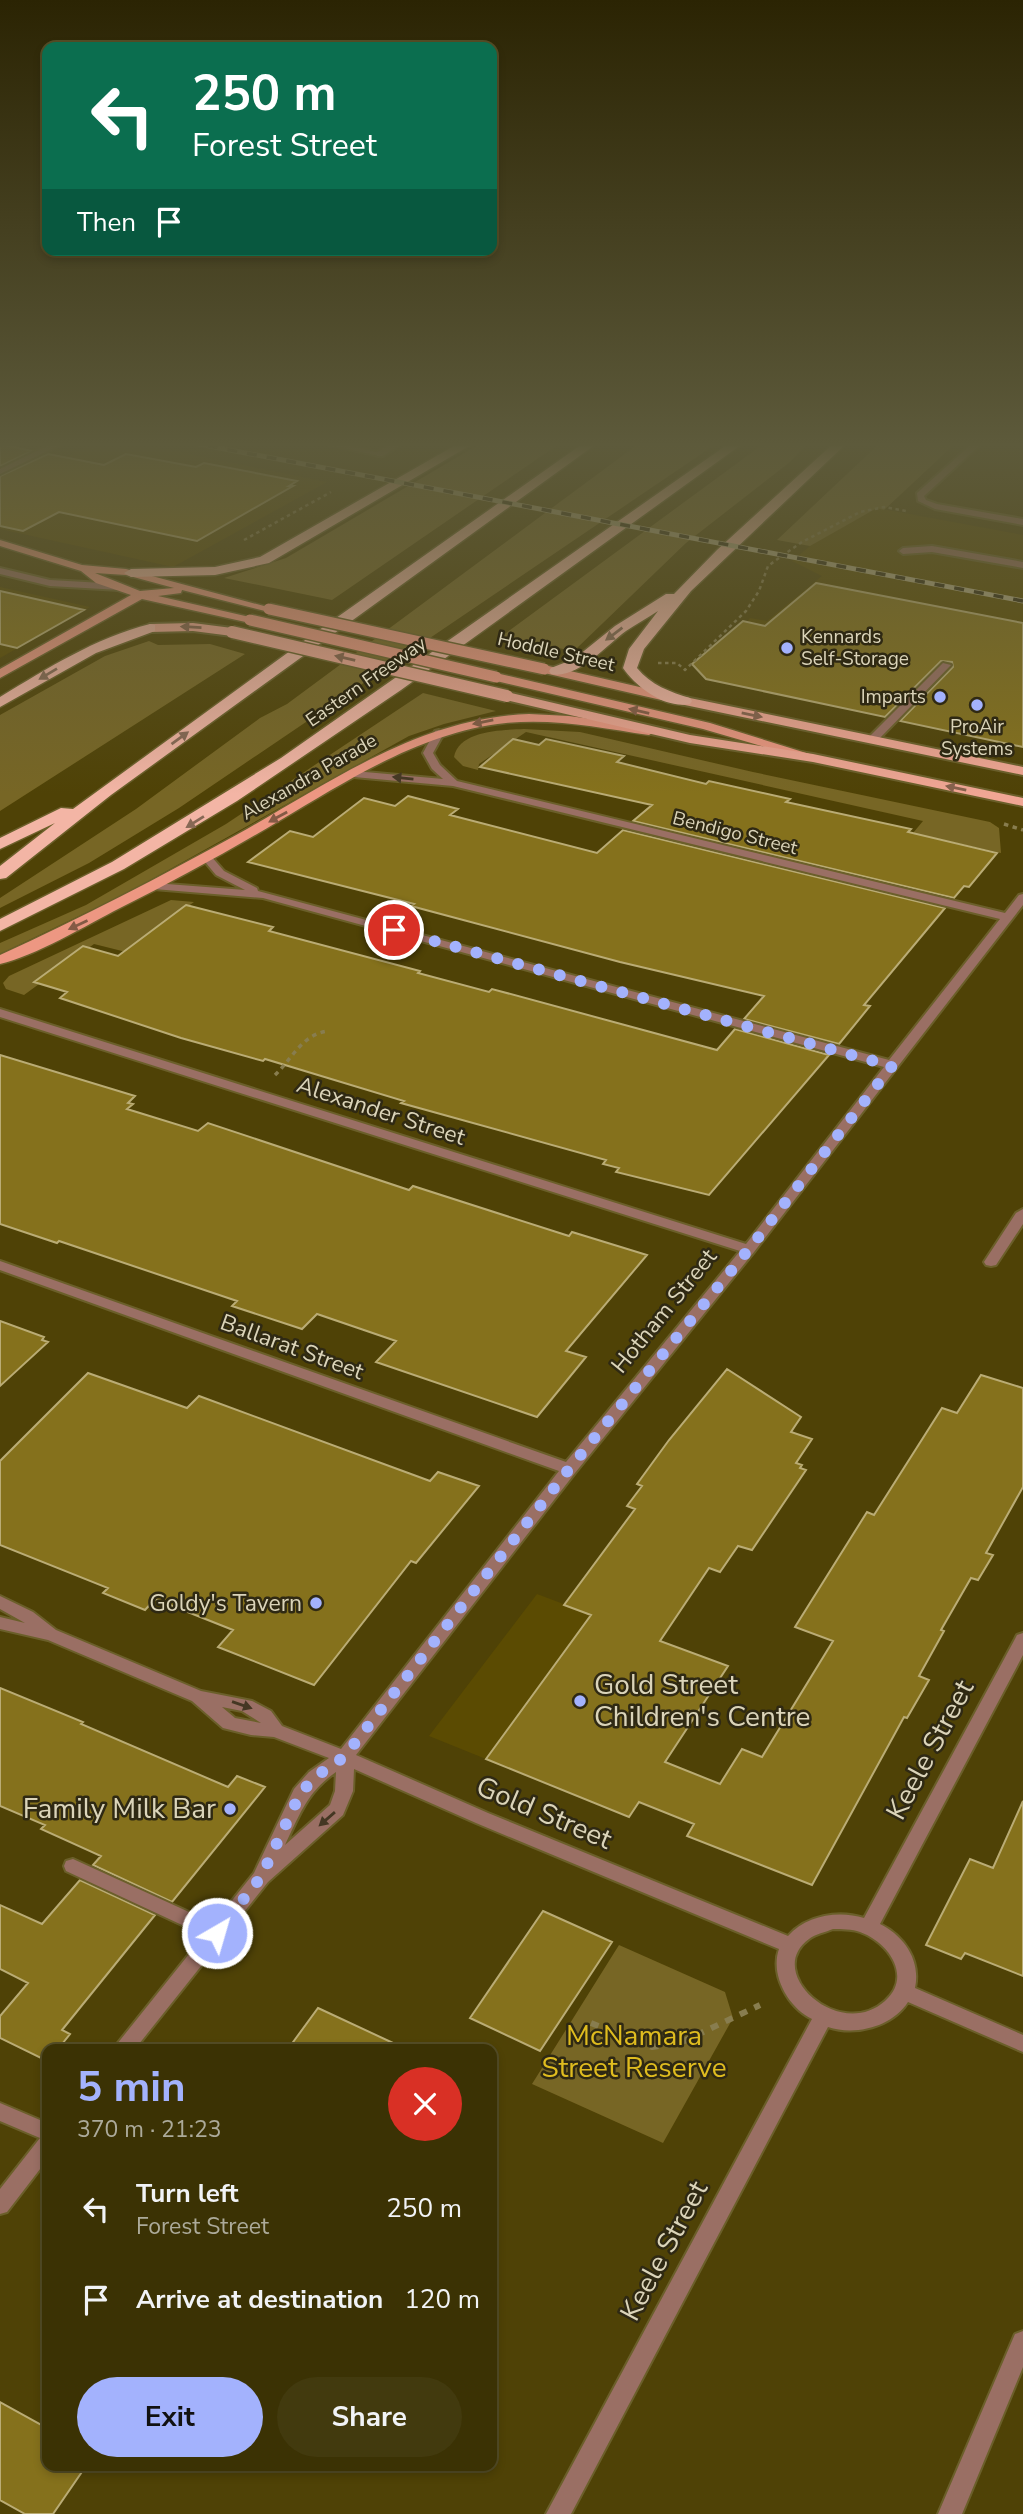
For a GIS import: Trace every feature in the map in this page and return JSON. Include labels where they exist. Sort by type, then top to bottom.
[{"type":"highway","points":[[131,573],[215,572],[263,559]]},
{"type":"highway","points":[[0,874],[105,792],[426,559]]},
{"type":"highway","name":"Eastern Freeway","points":[[0,926],[59,899],[144,853],[256,783],[573,559]]},
{"type":"highway","points":[[685,701],[664,695],[643,684],[633,673],[629,663],[638,646],[690,585],[717,559]]},
{"type":"highway","points":[[539,675],[579,662],[620,629],[690,585]]},
{"type":"highway","name":"Hoddle Street","points":[[150,628],[193,626],[232,632],[661,732],[833,762],[1023,802]]},
{"type":"highway","points":[[0,703],[107,640],[150,628]]},
{"type":"highway","name":"Hoddle Street","points":[[685,701],[1023,771]]},
{"type":"highway","points":[[0,844],[105,792]]},
{"type":"main road","name":"Hoddle Street","points":[[53,559],[81,568],[131,573],[539,675],[833,762]]},
{"type":"main road","name":"Hoddle Street","points":[[81,568],[98,580],[142,594],[496,677],[539,675],[685,701]]},
{"type":"main road","points":[[0,674],[142,594],[191,590]]},
{"type":"main road","name":"Alexandra Parade","points":[[0,960],[106,912],[399,748],[439,733],[484,722],[523,718],[661,732]]},
{"type":"street","points":[[991,559],[1023,565]]},
{"type":"street","name":"Hoddle Street","points":[[0,571],[56,584],[120,587]]},
{"type":"street","points":[[873,739],[946,665]]},
{"type":"street","points":[[439,733],[428,753],[436,767],[453,783]]},
{"type":"street","name":"Bendigo Street","points":[[354,774],[453,783],[1008,917]]},
{"type":"street","points":[[206,857],[220,873],[263,895]]},
{"type":"street","points":[[154,886],[263,895],[892,1066]]},
{"type":"street","name":"Hotham Street","points":[[261,1877],[300,1794],[315,1777],[344,1757],[569,1469],[749,1249],[1023,897]]},
{"type":"street","name":"Alexander Street","points":[[0,1013],[749,1249]]},
{"type":"street","points":[[991,1262],[1023,1213]]},
{"type":"street","name":"Ballarat Street","points":[[0,1265],[569,1469]]},
{"type":"street","name":"Gold Street","points":[[0,1602],[27,1616],[52,1634]]},
{"type":"street","name":"Gold Street","points":[[0,1623],[52,1634],[198,1697],[229,1723],[251,1729],[276,1731],[344,1757],[507,1829],[790,1945]]},
{"type":"street","name":"Keele Street","points":[[869,1927],[1023,1639]]},
{"type":"street","name":"Hotham Street","points":[[127,2044],[261,1877],[337,1810],[344,1800],[344,1757]]},
{"type":"street","points":[[73,1866],[217,1933]]},
{"type":"street","points":[[850,1921],[869,1927],[885,1935],[898,1948],[908,1977],[905,1992],[895,2005],[881,2015],[863,2021],[843,2021],[824,2016],[806,2006],[793,1993],[785,1977],[784,1961],[790,1945],[800,1933],[814,1925],[850,1921]]},
{"type":"street","points":[[905,1992],[1023,2044]]},
{"type":"street","name":"Keele Street","points":[[558,2514],[824,2016]]},
{"type":"street","points":[[0,2112],[42,2130]]},
{"type":"street","points":[[0,2205],[42,2151]]},
{"type":"street","points":[[950,2514],[1023,2341]]},
{"type":"path","points":[[685,670],[746,611],[759,591],[768,566],[778,559]]},
{"type":"path","points":[[274,1076],[312,1035],[320,1030],[329,1031]]},
{"type":"path","points":[[591,2023],[652,2046],[682,2042],[760,2005]]},
{"type":"shaded area","points":[[138,559],[187,559],[173,567]]},
{"type":"shaded area","points":[[1023,559],[1023,747],[885,718],[746,623],[750,618],[767,621],[822,576],[792,561]]},
{"type":"shaded area","points":[[0,587],[90,607],[0,658]]},
{"type":"shaded area","name":"Gold Street Children's Centre","points":[[537,1594],[728,1666],[629,1817],[429,1736]]},
{"type":"green space","points":[[282,559],[391,559],[332,600],[224,578]]},
{"type":"green space","points":[[482,559],[546,559],[179,808],[89,863],[0,908],[0,898],[136,809],[260,718],[287,704]]},
{"type":"green space","points":[[606,559],[669,559],[576,649],[563,649],[502,636]]},
{"type":"green space","points":[[149,641],[158,645],[210,644],[245,654],[0,811],[0,715],[105,656]]},
{"type":"green space","points":[[423,693],[496,711],[409,736],[129,892],[0,954],[0,943],[86,905],[226,824]]},
{"type":"green space","points":[[524,729],[580,732],[990,822],[999,828],[1001,853],[913,833],[923,821],[526,732],[479,764],[478,770],[463,766],[454,757],[464,741],[483,733]]},
{"type":"green space","points":[[171,900],[194,902],[126,952],[94,944],[24,995],[6,989],[3,983],[9,976]]},
{"type":"green space","name":"McNamara Street Reserve","points":[[619,1945],[725,1992],[733,2018],[663,2143],[532,2084]]},
{"type":"building","name":"Kennards Self-Storage","points":[[816,583],[1023,623],[1023,747],[900,721],[953,667],[952,662],[941,661],[885,717],[706,679],[692,664],[743,621],[765,626]]},
{"type":"building","points":[[0,591],[84,610],[17,648],[0,644]]},
{"type":"building","points":[[513,739],[539,745],[546,739],[624,756],[617,762],[706,784],[709,781],[790,799],[786,802],[911,829],[908,832],[997,853],[969,887],[964,886],[954,898],[633,821],[652,805],[480,767]]},
{"type":"building","points":[[408,796],[458,809],[450,815],[597,853],[623,830],[945,908],[864,1005],[870,1006],[839,1044],[744,1019],[764,996],[620,962],[411,906],[414,904],[248,862],[290,831],[313,837],[364,798],[395,806]]},
{"type":"building","points":[[186,905],[273,927],[269,931],[420,971],[418,973],[489,992],[492,989],[717,1050],[735,1029],[829,1055],[709,1195],[616,1172],[619,1168],[603,1164],[606,1160],[401,1103],[404,1101],[265,1059],[263,1061],[181,1038],[60,998],[67,992],[34,982],[83,946],[118,956]]},
{"type":"building","points":[[0,1055],[135,1096],[128,1103],[133,1104],[127,1109],[198,1131],[208,1123],[409,1190],[413,1186],[569,1236],[572,1232],[647,1255],[566,1351],[586,1357],[537,1417],[376,1362],[396,1341],[317,1314],[302,1329],[232,1306],[237,1301],[0,1224]]},
{"type":"building","points":[[0,1321],[44,1337],[42,1340],[48,1342],[0,1386]]},
{"type":"building","points":[[727,1369],[801,1417],[791,1432],[812,1439],[796,1463],[806,1470],[752,1550],[738,1546],[720,1572],[709,1568],[660,1641],[728,1666],[665,1762],[720,1784],[742,1749],[762,1757],[833,1641],[795,1627],[867,1512],[874,1515],[942,1408],[957,1413],[981,1375],[1023,1388],[1023,1487],[986,1553],[993,1555],[978,1580],[971,1578],[941,1630],[944,1631],[919,1676],[929,1680],[907,1718],[904,1717],[812,1885],[687,1836],[694,1824],[639,1802],[629,1817],[486,1759],[591,1615],[564,1605],[635,1509],[627,1506],[642,1486],[637,1484]]},
{"type":"building","points":[[88,1373],[187,1408],[199,1396],[430,1481],[438,1472],[479,1486],[416,1563],[411,1561],[314,1685],[218,1647],[233,1630],[155,1599],[145,1610],[103,1593],[108,1588],[0,1545],[0,1461]]},
{"type":"building","points":[[0,1688],[228,1787],[237,1776],[265,1787],[172,1902],[93,1865],[101,1856],[41,1829],[45,1825],[0,1806]]},
{"type":"building","points":[[1023,1801],[1023,1976],[965,1953],[961,1959],[926,1945],[970,1859],[993,1868]]},
{"type":"building","points":[[80,1880],[155,1915],[62,2030],[70,2034],[62,2044],[42,2044],[42,2059],[0,2038],[0,2016],[28,1983],[0,1969],[0,1905],[42,1924]]},
{"type":"building","points":[[543,1911],[612,1942],[540,2051],[470,2018]]},
{"type":"building","points":[[318,2008],[395,2044],[292,2044]]},
{"type":"building","points":[[0,2402],[42,2425],[42,2471],[83,2471],[53,2514],[25,2514],[0,2500]]},
{"type":"railway","points":[[804,559],[1023,601]]},
{"type":"place","name":"Kennards Self-Storage","points":[[787,648]]},
{"type":"place","name":"Imparts","points":[[940,697]]},
{"type":"place","name":"ProAir Systems","points":[[977,705]]},
{"type":"place","name":"Goldy's Tavern","points":[[316,1603]]},
{"type":"place","name":"Gold Street Children's Centre","points":[[580,1701]]},
{"type":"place","name":"Family Milk Bar","points":[[230,1809]]},
{"type":"route","points":[[217,1933],[261,1877],[300,1794],[324,1770],[344,1757],[569,1469],[749,1249],[892,1066],[394,930]]}]
